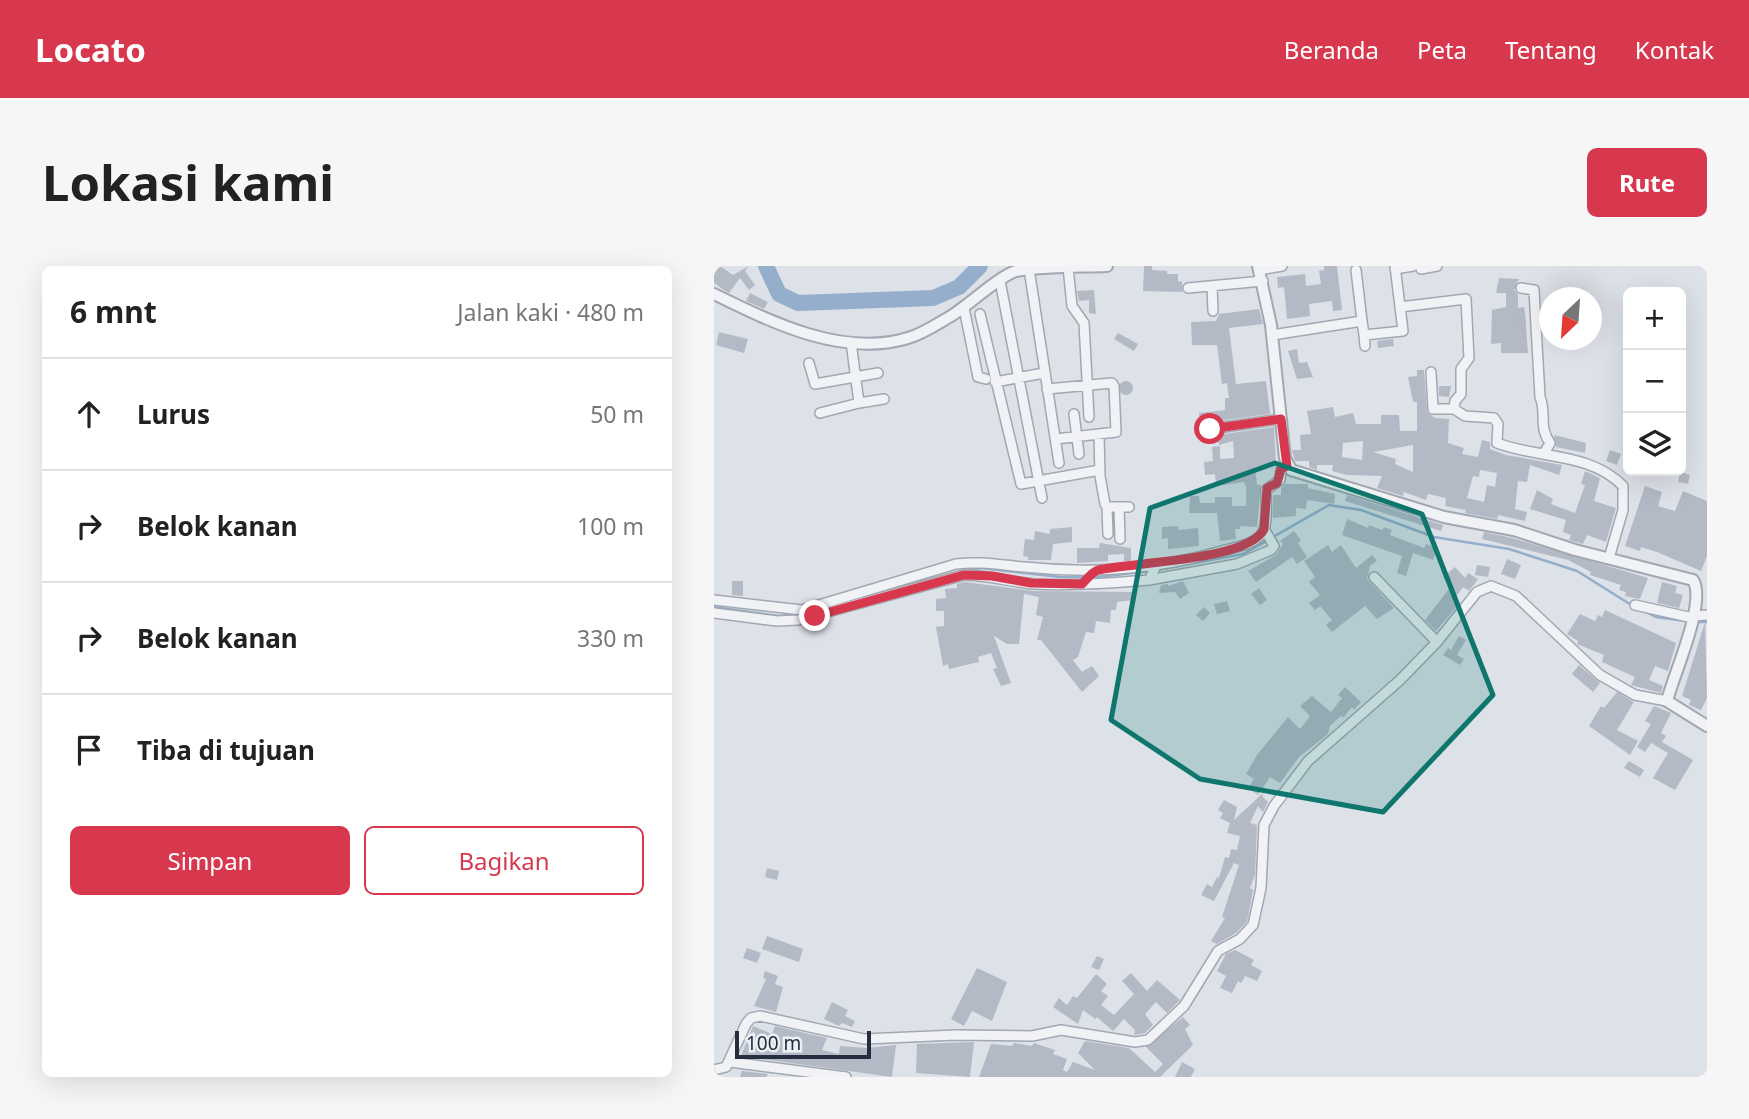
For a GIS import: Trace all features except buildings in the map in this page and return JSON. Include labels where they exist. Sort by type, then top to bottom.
[{"type":"street","points":[[714,294],[785,326],[851,342],[909,338],[964,308],[1015,271],[1107,266]]},
{"type":"street","points":[[1188,288],[1212,286],[1282,266]]},
{"type":"street","points":[[1364,335],[1403,331],[1395,268],[1437,266]]},
{"type":"street","points":[[1068,267],[1072,306],[1084,323],[1089,417]]},
{"type":"street","points":[[1029,269],[1059,463]]},
{"type":"street","points":[[1356,270],[1365,346]]},
{"type":"street","points":[[1260,272],[1272,335],[1287,466],[1297,474],[1435,515],[1514,530],[1693,580],[1696,593],[1692,620],[1667,701]]},
{"type":"street","points":[[1000,281],[1017,377],[1041,481],[1042,498]]},
{"type":"street","points":[[1212,286],[1213,311]]},
{"type":"street","points":[[1521,288],[1534,289],[1540,397],[1544,407],[1541,424],[1550,443],[1545,452]]},
{"type":"street","points":[[1400,307],[1466,299],[1469,358],[1461,369],[1461,394],[1455,401],[1454,409]]},
{"type":"street","points":[[964,308],[978,377],[990,380],[1044,373]]},
{"type":"street","points":[[980,314],[990,380],[1021,484],[1100,470]]},
{"type":"street","points":[[1272,335],[1362,321]]},
{"type":"street","points":[[851,342],[859,403]]},
{"type":"street","points":[[809,363],[815,384],[878,373]]},
{"type":"street","points":[[1432,372],[1433,409],[1454,409],[1465,416],[1497,420],[1497,443],[1545,452],[1604,470],[1623,486],[1623,510],[1609,558]]},
{"type":"street","points":[[1047,389],[1088,383],[1112,383],[1114,386],[1117,429],[1113,434],[1056,439]]},
{"type":"street","points":[[820,413],[884,400]]},
{"type":"street","points":[[1074,414],[1079,454]]},
{"type":"street","points":[[1210,429],[1281,419]]},
{"type":"street","points":[[1098,435],[1108,534]]},
{"type":"street","points":[[714,600],[802,610],[927,571],[979,561],[1088,577],[1150,579],[1237,564],[1271,550],[1266,490],[1279,480],[1281,469],[1287,466]]},
{"type":"street","points":[[1107,508],[1124,507],[1120,539]]},
{"type":"street","points":[[714,612],[777,621],[798,620],[964,575],[992,576],[1031,583],[1088,577],[1156,565],[1239,546],[1260,536],[1269,537]]},
{"type":"street","points":[[1150,579],[1156,565]]},
{"type":"street","points":[[1374,577],[1437,642]]},
{"type":"street","points":[[714,1070],[723,1069],[730,1062],[746,1024],[751,1018],[760,1016],[864,1039],[956,1035],[1032,1036],[1061,1030],[1135,1042],[1148,1040],[1184,1006],[1218,951],[1240,939],[1252,925],[1261,888],[1264,825],[1293,780],[1321,748],[1400,680],[1437,642],[1477,592],[1497,587],[1526,605],[1600,675],[1635,695],[1667,701],[1707,726]]},
{"type":"street","points":[[1635,605],[1692,620],[1707,615]]},
{"type":"street","points":[[730,1062],[846,1077]]},
{"type":"highlighted area","points":[[1275,463],[1422,514],[1493,695],[1383,812],[1200,779],[1111,720],[1150,508]]},
{"type":"waterway","points":[[766,266],[779,294],[798,303],[933,298],[959,287],[980,266]]},
{"type":"waterway","points":[[1273,537],[1329,505],[1361,510],[1434,537],[1509,549],[1577,571],[1633,606]]},
{"type":"waterway","points":[[1156,570],[1243,554],[1267,541]]},
{"type":"waterway","points":[[850,600],[981,568],[1060,577],[1099,577],[1149,571]]},
{"type":"waterway","points":[[714,607],[779,616],[803,614]]},
{"type":"waterway","points":[[1642,610],[1656,617],[1686,621]]},
{"type":"waterway","points":[[1696,622],[1707,622]]},
{"type":"route","points":[[815,616],[964,575],[992,576],[1017,582],[1082,584],[1095,570],[1174,561],[1252,541],[1263,533],[1266,490],[1277,483],[1281,469],[1287,466],[1281,419],[1210,429]]}]
